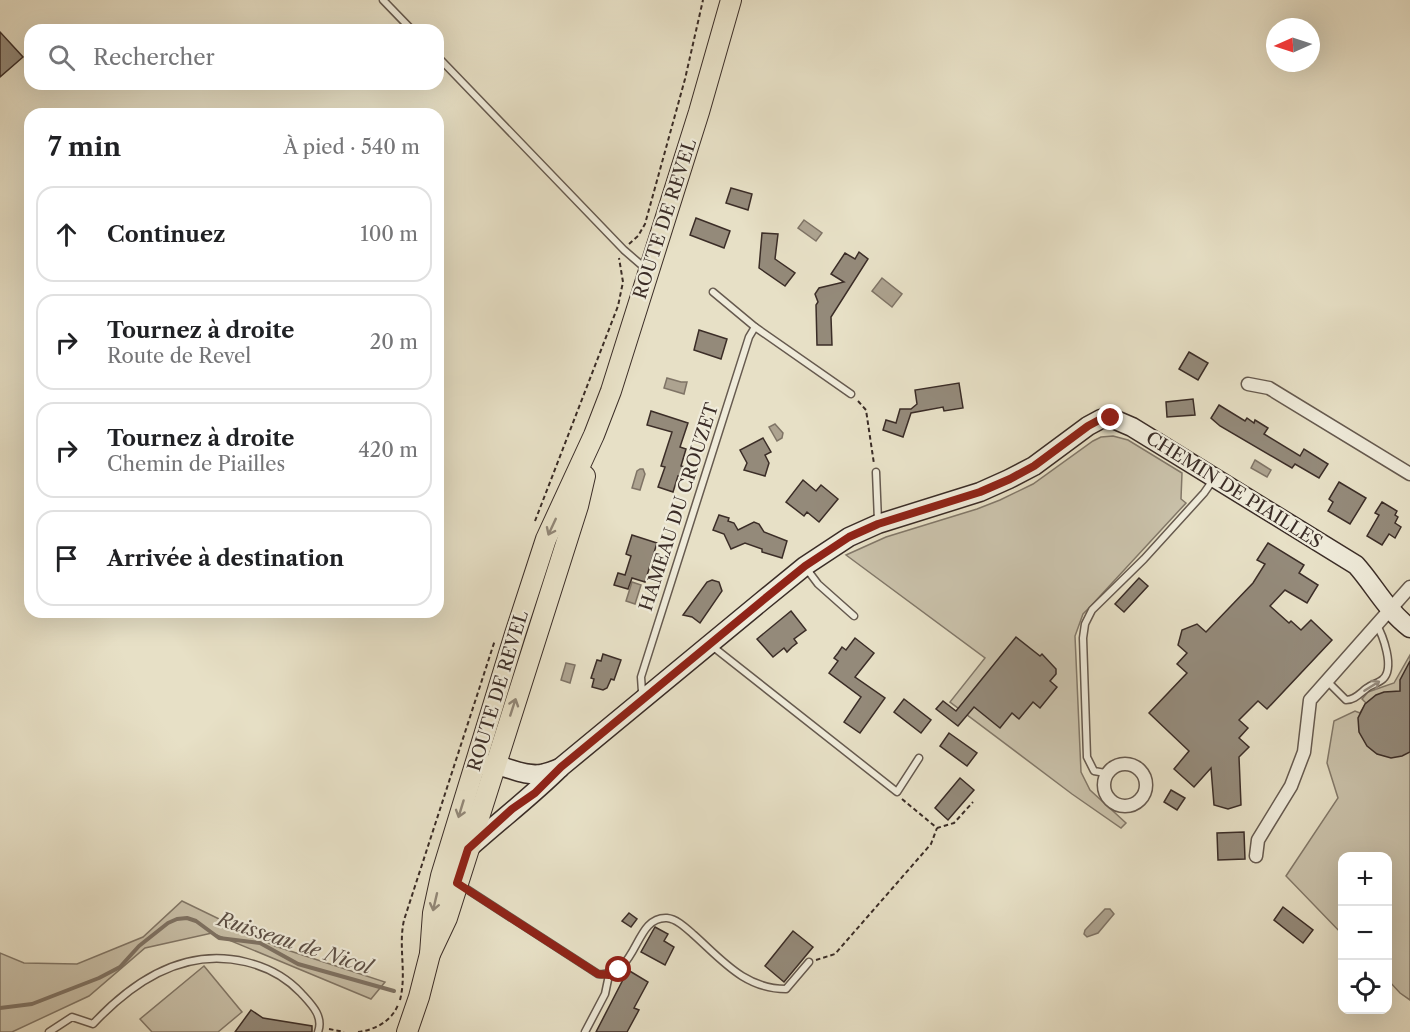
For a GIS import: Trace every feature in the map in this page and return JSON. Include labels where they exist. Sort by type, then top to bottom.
[{"type":"main road","name":"ROUTE DE REVEL","points":[[406,1032],[430,954],[447,918],[449,879],[473,772],[546,539],[594,435],[611,391],[699,112],[731,0]]},
{"type":"main road","name":"ROUTE DE REVEL","points":[[449,879],[468,849],[578,506],[594,435]]},
{"type":"street","points":[[1248,384],[1269,388],[1410,474]]},
{"type":"street","name":"CHEMIN DE PIAILLES","points":[[468,849],[512,809],[535,793],[561,767],[805,566],[849,537],[878,524],[980,492],[1010,479],[1034,466],[1101,419],[1111,418],[1132,427],[1356,565],[1391,609],[1410,628]]},
{"type":"street","points":[[1256,856],[1258,840],[1291,786],[1304,752],[1310,700],[1410,586]]},
{"type":"street","name":"CHEMIN DE PIAILLES","points":[[473,772],[495,763],[527,774],[542,774],[561,767]]},
{"type":"street","points":[[473,772],[483,802],[512,809]]},
{"type":"lane","points":[[383,0],[406,24]]},
{"type":"lane","points":[[444,63],[624,250],[648,271]]},
{"type":"lane","points":[[713,292],[755,327],[851,394]]},
{"type":"lane","name":"HAMEAU DU CROUZET","points":[[645,698],[642,692],[641,677],[749,337],[755,327]]},
{"type":"lane","points":[[876,472],[878,524]]},
{"type":"lane","points":[[1105,773],[1094,771],[1087,757],[1083,638],[1085,624],[1092,610],[1144,559],[1204,494],[1215,477]]},
{"type":"lane","points":[[805,566],[818,584],[854,616]]},
{"type":"lane","points":[[1326,680],[1346,700],[1352,700],[1383,679],[1387,674],[1388,663],[1383,635],[1376,624]]},
{"type":"lane","points":[[710,644],[897,792],[919,758]]},
{"type":"lane","points":[[449,879],[598,974],[609,975],[619,970],[649,924],[657,919],[670,918],[682,925],[753,983],[772,989],[786,989],[809,962]]},
{"type":"lane","points":[[49,1032],[72,1017],[93,1024],[144,980],[159,971],[203,958],[229,958],[257,965],[289,980],[311,1004],[319,1017],[319,1029]]},
{"type":"lane","points":[[585,1032],[605,994],[609,975]]},
{"type":"path","points":[[534,526],[552,473],[579,412],[618,306],[623,282],[619,258],[645,224],[685,79],[703,0]]},
{"type":"path","points":[[851,394],[866,410],[876,472]]},
{"type":"path","points":[[358,1032],[371,1030],[385,1022],[395,1014],[400,1001],[404,976],[400,949],[404,920],[497,634]]},
{"type":"path","points":[[897,792],[905,802],[937,828]]},
{"type":"path","points":[[809,962],[835,954],[930,844],[937,828],[954,823],[973,802]]},
{"type":"path","points":[[319,1029],[344,1032]]},
{"type":"shaded area","points":[[804,220],[822,233],[816,241],[798,228]]},
{"type":"shaded area","points":[[882,278],[902,294],[892,307],[872,291]]},
{"type":"shaded area","points":[[667,378],[687,382],[684,394],[664,388]]},
{"type":"shaded area","points":[[775,424],[783,433],[782,438],[777,441],[769,427]]},
{"type":"shaded area","points":[[1113,436],[1128,440],[1182,473],[1181,499],[1186,503],[1083,614],[1075,636],[1081,772],[1090,790],[1126,823],[1121,828],[950,702],[985,658],[846,555],[886,537],[1000,500],[1033,484],[1093,441],[1101,437]]},
{"type":"shaded area","points":[[1255,460],[1271,470],[1267,477],[1251,468]]},
{"type":"shaded area","points":[[643,469],[645,474],[640,490],[632,488],[637,471]]},
{"type":"shaded area","points":[[632,582],[641,585],[635,604],[626,601]]},
{"type":"shaded area","points":[[1410,655],[1410,1000],[1392,984],[1392,852],[1338,852],[1338,930],[1286,876],[1338,798],[1327,763],[1334,721],[1355,711],[1360,713],[1366,703],[1362,699],[1368,692],[1394,683]]},
{"type":"shaded area","points":[[566,663],[575,665],[570,683],[561,680]]},
{"type":"shaded area","points":[[182,901],[275,946],[385,982],[371,999],[212,933],[145,948],[89,996],[12,1032],[0,1032],[0,953],[24,963],[77,964],[143,937]]},
{"type":"shaded area","points":[[1105,909],[1110,909],[1114,914],[1098,933],[1087,937],[1084,934],[1085,930]]},
{"type":"shaded area","points":[[204,966],[242,1012],[218,1032],[152,1032],[140,1019]]},
{"type":"building","points":[[0,32],[23,57],[0,77]]},
{"type":"building","points":[[731,188],[752,194],[748,210],[726,203]]},
{"type":"building","points":[[696,218],[730,231],[724,248],[690,235]]},
{"type":"building","points":[[762,233],[778,234],[775,259],[795,273],[785,286],[759,268]]},
{"type":"building","points":[[859,252],[868,259],[831,317],[832,345],[817,345],[816,305],[818,302],[815,294],[819,288],[844,282],[831,274],[845,253],[855,259]]},
{"type":"building","points":[[699,330],[727,339],[721,359],[694,350]]},
{"type":"building","points":[[1189,352],[1208,363],[1198,380],[1179,369]]},
{"type":"building","points":[[959,383],[963,408],[944,411],[943,407],[911,413],[903,437],[883,430],[886,420],[896,423],[900,409],[911,409],[917,404],[915,390]]},
{"type":"building","points":[[1193,399],[1195,415],[1167,417],[1166,402]]},
{"type":"building","points":[[1219,405],[1245,421],[1247,418],[1254,423],[1255,420],[1268,428],[1264,434],[1300,456],[1304,449],[1328,464],[1319,478],[1295,464],[1292,468],[1220,426],[1211,418]]},
{"type":"building","points":[[651,411],[688,423],[680,447],[686,449],[681,466],[689,468],[685,478],[678,476],[673,492],[658,487],[665,467],[661,466],[672,432],[647,425]]},
{"type":"building","points":[[763,438],[771,452],[765,455],[769,463],[765,476],[744,470],[747,463],[740,450]]},
{"type":"building","points":[[803,480],[816,491],[821,485],[838,499],[819,522],[807,512],[804,516],[786,502]]},
{"type":"building","points":[[1339,482],[1366,498],[1350,524],[1328,511],[1333,502],[1329,499]]},
{"type":"building","points":[[1382,502],[1397,511],[1395,515],[1398,517],[1395,523],[1401,527],[1395,538],[1389,534],[1382,545],[1367,536],[1379,515],[1375,513]]},
{"type":"building","points":[[719,515],[729,518],[728,521],[734,523],[738,530],[754,522],[759,524],[764,532],[787,541],[782,558],[762,552],[762,549],[745,543],[731,549],[724,534],[713,530]]},
{"type":"building","points":[[632,535],[657,543],[645,582],[632,578],[628,589],[614,585],[618,573],[625,575],[631,556],[626,554]]},
{"type":"building","points":[[1268,543],[1304,565],[1299,573],[1318,585],[1307,603],[1285,590],[1270,606],[1289,623],[1291,621],[1301,630],[1311,620],[1332,640],[1267,709],[1258,701],[1239,720],[1248,728],[1239,738],[1249,747],[1239,757],[1241,805],[1228,809],[1214,805],[1211,768],[1194,787],[1174,769],[1189,751],[1149,713],[1187,673],[1177,664],[1187,653],[1178,645],[1182,630],[1197,624],[1206,632],[1253,583],[1265,564],[1257,560]]},
{"type":"building","points":[[1139,578],[1148,586],[1124,612],[1115,604]]},
{"type":"building","points":[[712,580],[719,582],[722,591],[700,623],[692,617],[683,615],[707,582]]},
{"type":"building","points":[[791,611],[806,630],[794,639],[797,643],[787,652],[784,648],[773,657],[757,639]]},
{"type":"building","points":[[1016,637],[1040,656],[1042,654],[1056,669],[1056,674],[1050,681],[1057,687],[1040,708],[1033,702],[1019,719],[1012,713],[1000,728],[974,707],[958,726],[936,709],[943,701],[956,711]]},
{"type":"building","points":[[855,638],[874,653],[855,677],[885,698],[860,733],[844,722],[861,697],[829,673],[838,661],[834,658],[842,647],[846,650]]},
{"type":"building","points":[[603,654],[621,660],[614,680],[611,679],[607,688],[603,690],[592,687],[594,679],[591,678],[597,660],[601,661]]},
{"type":"building","points":[[1410,661],[1410,752],[1391,758],[1377,754],[1367,746],[1359,732],[1358,718],[1365,704],[1376,695],[1400,691],[1400,680]]},
{"type":"building","points":[[904,699],[931,720],[921,733],[894,712]]},
{"type":"building","points":[[949,733],[977,753],[967,766],[940,746]]},
{"type":"building","points":[[960,778],[974,790],[948,820],[935,808]]},
{"type":"building","points":[[1171,790],[1185,798],[1177,810],[1164,802]]},
{"type":"building","points":[[1244,832],[1245,859],[1218,860],[1217,833]]},
{"type":"building","points":[[1283,907],[1313,930],[1303,943],[1274,920]]},
{"type":"building","points":[[629,913],[637,919],[631,927],[622,921]]},
{"type":"building","points":[[655,927],[668,934],[664,941],[674,947],[665,965],[641,952]]},
{"type":"building","points":[[793,931],[813,947],[784,982],[765,966]]},
{"type":"building","points":[[628,970],[648,982],[634,1008],[639,1010],[627,1032],[596,1032]]},
{"type":"building","points":[[251,1010],[263,1018],[312,1026],[312,1032],[235,1032]]},
{"type":"waterway","name":"Ruisseau de Nicol","points":[[0,1008],[32,1004],[99,978],[120,967],[139,946],[168,923],[187,918],[196,921],[219,938],[260,943],[298,964],[394,991]]},
{"type":"route","points":[[619,970],[609,975],[598,974],[457,883],[468,849],[512,809],[535,793],[561,767],[805,566],[863,530],[980,492],[1010,479],[1034,466],[1088,426],[1101,419],[1111,418]]}]
